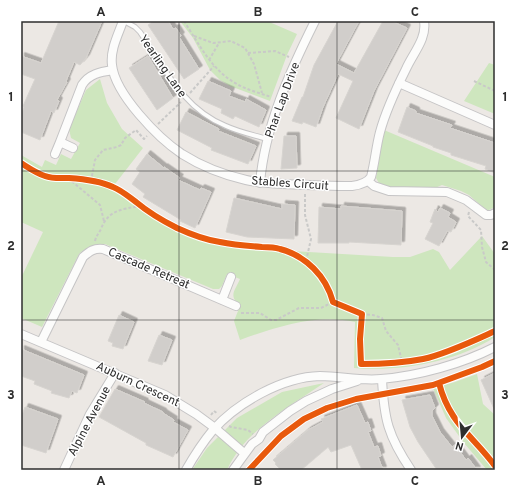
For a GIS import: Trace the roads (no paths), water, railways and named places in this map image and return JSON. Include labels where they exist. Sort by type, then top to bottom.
[{"type":"street","name":"Stables Circuit","points":[[123,21],[112,53],[113,70],[121,88],[136,111],[153,129],[181,153],[194,161],[224,174],[260,182],[352,186],[368,181]]},
{"type":"street","name":"Phar Lap Drive","points":[[260,182],[268,139],[280,100],[296,60],[315,21]]},
{"type":"street","points":[[424,21],[424,35],[385,114],[372,171],[368,181],[374,186],[385,190],[403,192],[447,192],[462,198],[486,215],[495,213]]},
{"type":"street","points":[[55,154],[79,90],[84,81],[93,75],[113,70]]},
{"type":"street","points":[[399,83],[495,125]]},
{"type":"street","points":[[60,142],[73,148]]},
{"type":"street","name":"Cascade Retreat","points":[[41,342],[83,257],[94,249],[103,249],[236,306]]},
{"type":"street","points":[[222,300],[232,277]]},
{"type":"street","name":"Auburn Crescent","points":[[21,334],[116,373],[182,404],[215,428],[244,453]]},
{"type":"street","points":[[186,470],[215,428],[224,419],[236,409],[261,394],[289,382],[319,376],[362,380],[382,379],[441,367],[475,356],[495,347]]},
{"type":"street","name":"Alpine Avenue","points":[[64,470],[90,414],[116,373]]},
{"type":"street","points":[[382,379],[386,422],[396,447],[410,470]]},
{"type":"street","points":[[233,470],[244,453],[259,439],[263,432],[275,422],[306,401],[332,389],[362,380]]},
{"type":"lane","name":"Yearling Lane","points":[[123,21],[135,27],[140,32],[180,92],[204,114],[226,126],[268,139]]}]
